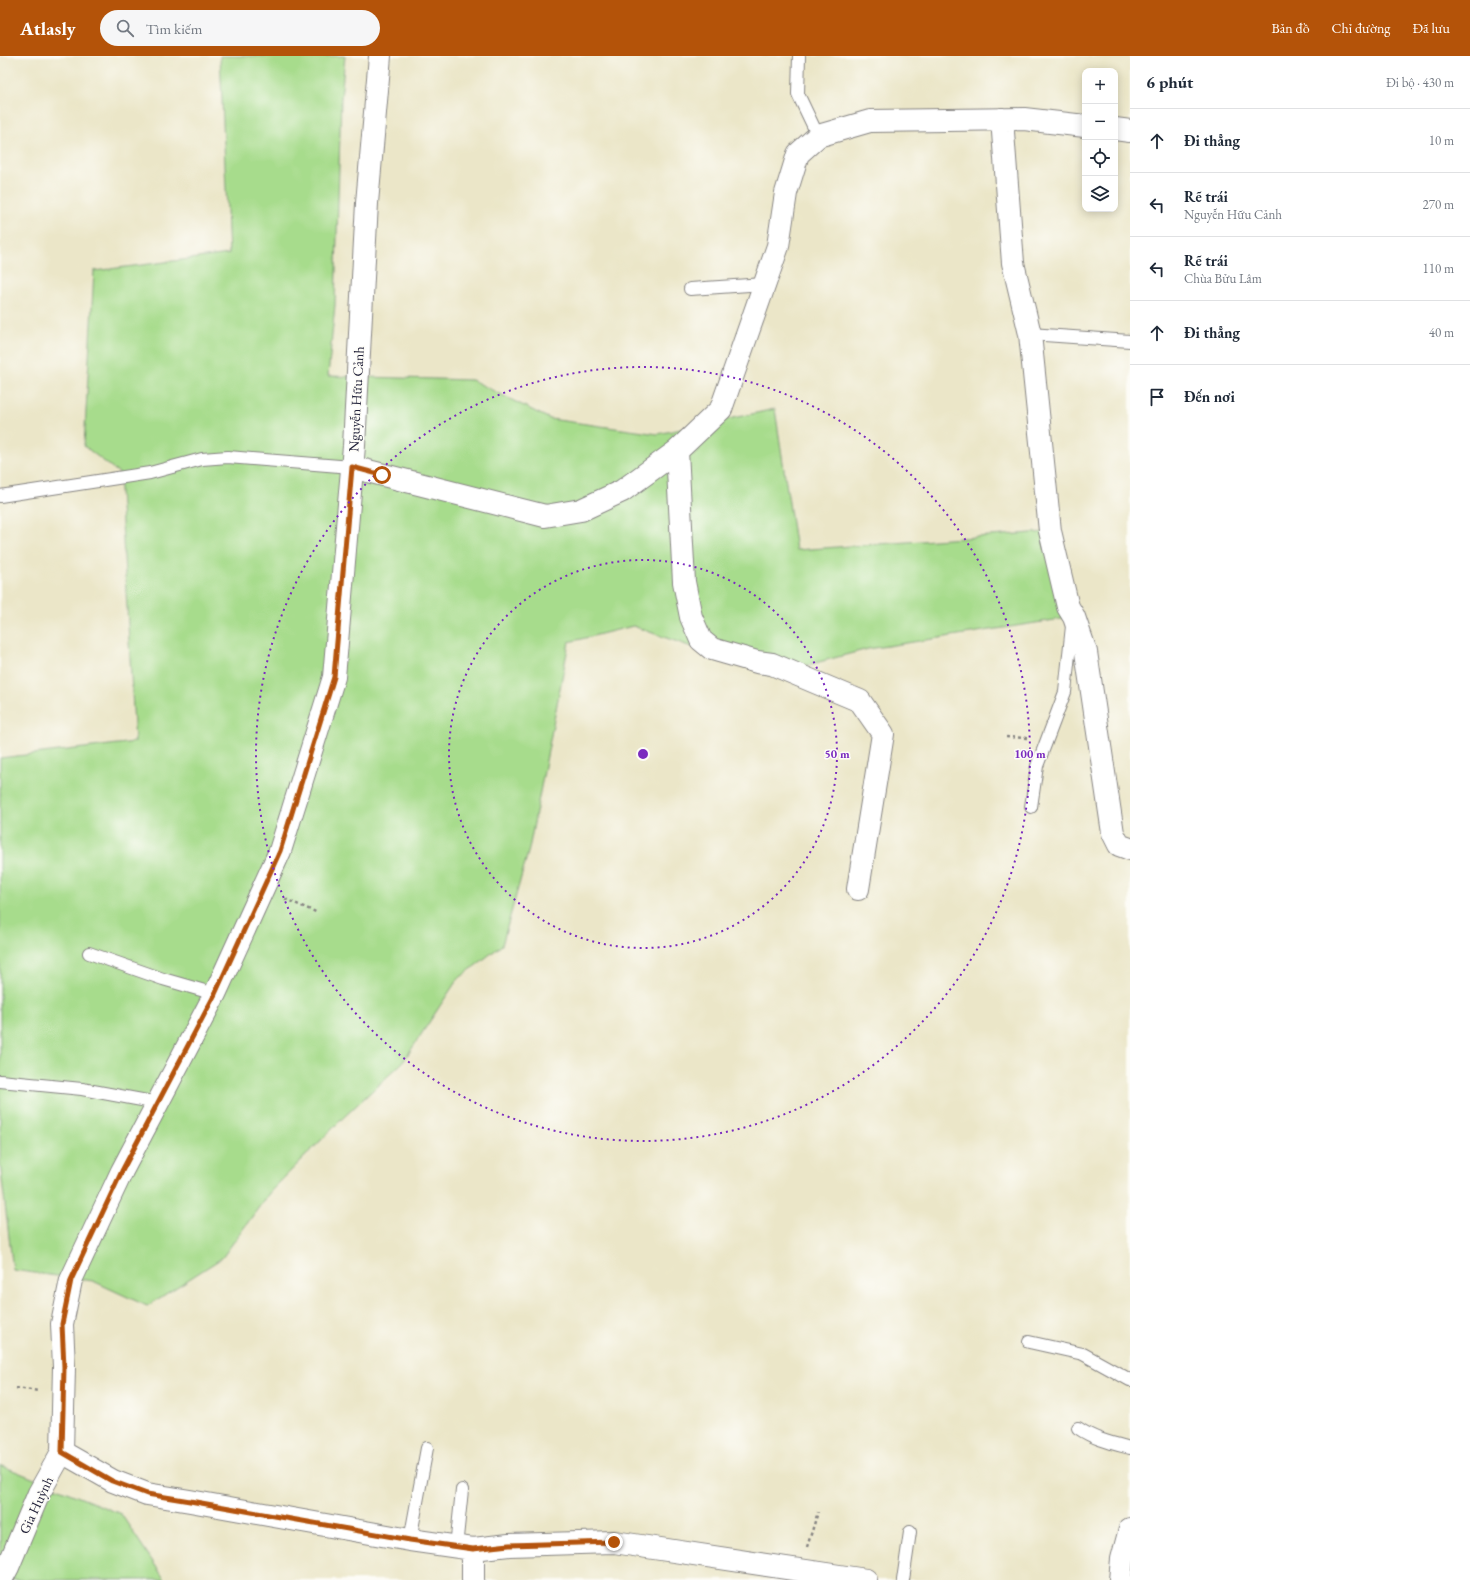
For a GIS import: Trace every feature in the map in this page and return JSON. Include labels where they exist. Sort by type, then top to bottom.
[{"type":"street","name":"Nguyễn Hữu Cảnh","points":[[62,1452],[64,1367],[62,1324],[71,1280],[122,1171],[215,994],[280,851],[334,677],[352,467],[367,203],[380,56]]},
{"type":"street","points":[[1002,119],[1014,263],[1030,334],[1050,531],[1068,607],[1074,617],[1086,652],[1113,833],[1120,845],[1130,849]]},
{"type":"street","points":[[352,467],[545,516],[581,510],[622,491],[677,451],[721,409],[778,246],[786,193],[798,154],[818,136],[870,121],[1024,119],[1082,126]]},
{"type":"street","points":[[1118,129],[1130,131]]},
{"type":"street","points":[[677,451],[684,582],[691,617],[701,640],[712,649],[757,662],[772,664],[860,701],[883,734],[858,889]]},
{"type":"street","points":[[62,1452],[112,1481],[147,1494],[410,1540],[464,1548],[614,1542],[866,1580]]},
{"type":"street","name":"Gia Huỳnh","points":[[1,1580],[8,1567],[39,1493],[62,1452]]},
{"type":"street","points":[[1120,1580],[1122,1559],[1130,1529]]},
{"type":"street","points":[[464,1548],[473,1580]]},
{"type":"lane","points":[[799,56],[798,94],[818,136]]},
{"type":"lane","points":[[690,289],[764,284]]},
{"type":"lane","points":[[1030,334],[1130,341]]},
{"type":"lane","points":[[0,496],[150,473],[202,459],[228,458],[352,467]]},
{"type":"lane","points":[[1031,807],[1037,766],[1065,692],[1074,617]]},
{"type":"lane","points":[[89,953],[163,979],[215,994]]},
{"type":"lane","points":[[0,1081],[82,1089],[158,1103]]},
{"type":"lane","points":[[1029,1342],[1083,1354],[1130,1380]]},
{"type":"lane","points":[[1078,1428],[1088,1435],[1105,1442],[1130,1448]]},
{"type":"lane","points":[[410,1540],[427,1448]]},
{"type":"lane","points":[[462,1490],[464,1548]]},
{"type":"lane","points":[[903,1580],[910,1532]]},
{"type":"path","points":[[262,889],[318,913]]},
{"type":"path","points":[[800,1570],[818,1512]]},
{"type":"green space","points":[[220,56],[345,56],[341,98],[335,305],[328,376],[472,380],[550,419],[658,434],[775,409],[796,550],[1046,532],[1074,617],[868,649],[770,675],[633,626],[569,642],[529,849],[502,945],[457,980],[403,1062],[344,1117],[270,1192],[222,1258],[147,1306],[93,1281],[13,1270],[0,1163],[0,758],[135,742],[119,473],[84,446],[94,271],[229,254]]},
{"type":"green space","points":[[0,1465],[121,1514],[165,1580],[0,1580]]},
{"type":"route","points":[[382,475],[352,467],[334,677],[280,851],[215,994],[122,1171],[71,1280],[62,1324],[64,1367],[62,1452],[112,1481],[147,1494],[410,1540],[473,1549],[509,1545],[614,1542]]}]
